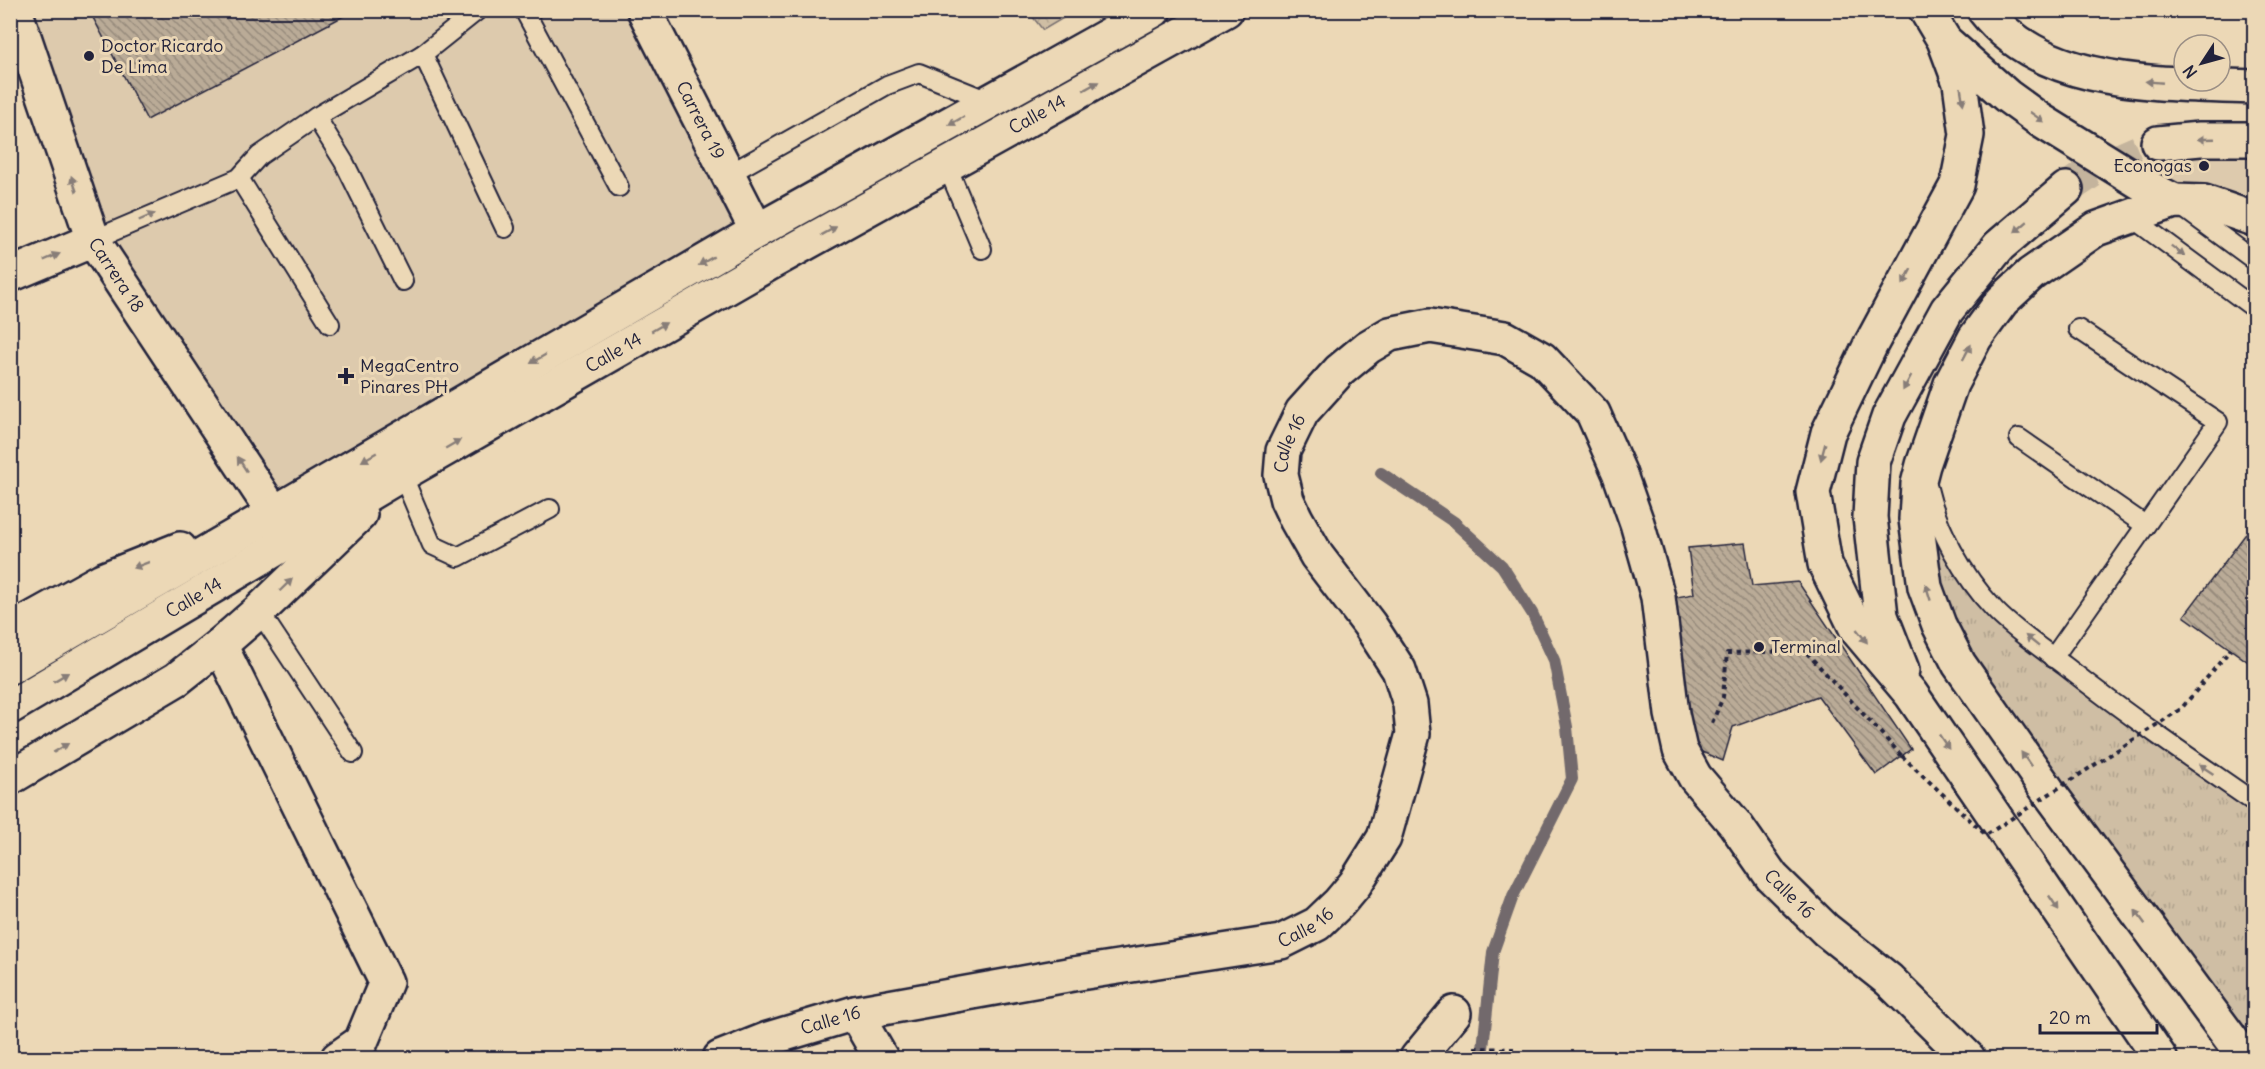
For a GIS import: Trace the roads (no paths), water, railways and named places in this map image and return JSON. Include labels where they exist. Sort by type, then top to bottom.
[{"type":"main road","name":"Carrera 18","points":[[15,10],[93,240],[274,513]]},
{"type":"main road","name":"Carrera 19","points":[[644,10],[757,231]]},
{"type":"main road","name":"Calle 14","points":[[10,668],[757,231],[1154,10]]},
{"type":"main road","name":"Calle 14","points":[[10,707],[402,474],[770,263],[1226,10]]},
{"type":"main road","points":[[1926,10],[1944,40],[1960,83],[1967,135],[1957,185],[1870,346],[1828,433],[1813,492],[1825,564],[1857,630],[1911,694],[2160,1059]]},
{"type":"main road","points":[[1984,10],[1996,26],[2034,53],[2091,75],[2154,83],[2254,87]]},
{"type":"main road","points":[[1944,40],[2007,96],[2040,120],[2174,201]]},
{"type":"main road","points":[[2158,143],[2200,139],[2254,139]]},
{"type":"main road","points":[[1911,694],[1881,616],[1870,517],[1873,462],[1889,416],[1947,310],[1999,246],[2066,189]]},
{"type":"main road","points":[[2245,1059],[2069,820],[1959,664],[1939,625],[1926,587],[1916,519],[1918,484],[1951,384],[1975,338],[2002,301],[2031,274],[2096,230],[2174,201],[2204,202],[2254,219]]},
{"type":"main road","points":[[10,275],[93,240]]},
{"type":"main road","name":"Calle 16","points":[[720,1059],[768,1039],[855,1013],[1072,974],[1281,942],[1317,924],[1355,884],[1384,838],[1413,734],[1410,704],[1399,670],[1369,624],[1317,556],[1287,500],[1281,475],[1283,451],[1302,412],[1339,371],[1368,347],[1390,334],[1430,326],[1505,338],[1542,358],[1593,413],[1619,472],[1637,523],[1658,597],[1672,714],[1680,750],[1699,782],[1735,824],[1772,877],[1826,930],[1889,980],[1968,1059]]},
{"type":"main road","points":[[10,778],[177,679],[259,611],[402,474]]},
{"type":"main road","points":[[10,631],[102,580],[274,513]]},
{"type":"main road","points":[[220,645],[386,982],[361,1042],[338,1059]]},
{"type":"main road","points":[[855,1013],[881,1059]]},
{"type":"main road","points":[[1417,1059],[1454,1013]]},
{"type":"lane","points":[[93,240],[239,177],[259,156],[316,117],[423,54],[478,10]]},
{"type":"lane","points":[[524,10],[619,187]]},
{"type":"lane","points":[[423,54],[505,228]]},
{"type":"lane","points":[[729,174],[887,86],[919,73],[991,102]]},
{"type":"lane","points":[[316,117],[344,162],[403,281]]},
{"type":"lane","points":[[947,166],[982,249]]},
{"type":"lane","points":[[239,177],[330,324]]},
{"type":"lane","points":[[2174,201],[2254,260]]},
{"type":"lane","points":[[2131,217],[2254,308]]},
{"type":"lane","points":[[2053,657],[2218,422],[2078,329]]},
{"type":"lane","points":[[2019,438],[2145,525]]},
{"type":"lane","points":[[1923,465],[1931,501],[1945,535],[1968,574],[1994,609],[2129,716],[2254,802]]},
{"type":"lane","points":[[402,474],[432,545],[458,556],[550,509]]},
{"type":"lane","points":[[259,611],[353,753]]},
{"type":"waterway","points":[[1381,473],[1454,522],[1502,566],[1532,613],[1554,660],[1567,727],[1572,779],[1513,896],[1493,952],[1482,1058]]},
{"type":"tunnel","points":[[2066,189],[2091,172],[2158,143]]},
{"type":"place","name":"Doctor Ricardo De Lima","points":[[89,56]]},
{"type":"place","name":"Econogas","points":[[2204,166]]},
{"type":"place","name":"MegaCentro Pinares PH","points":[[346,376]]},
{"type":"place","name":"Terminal","points":[[1759,647]]}]
